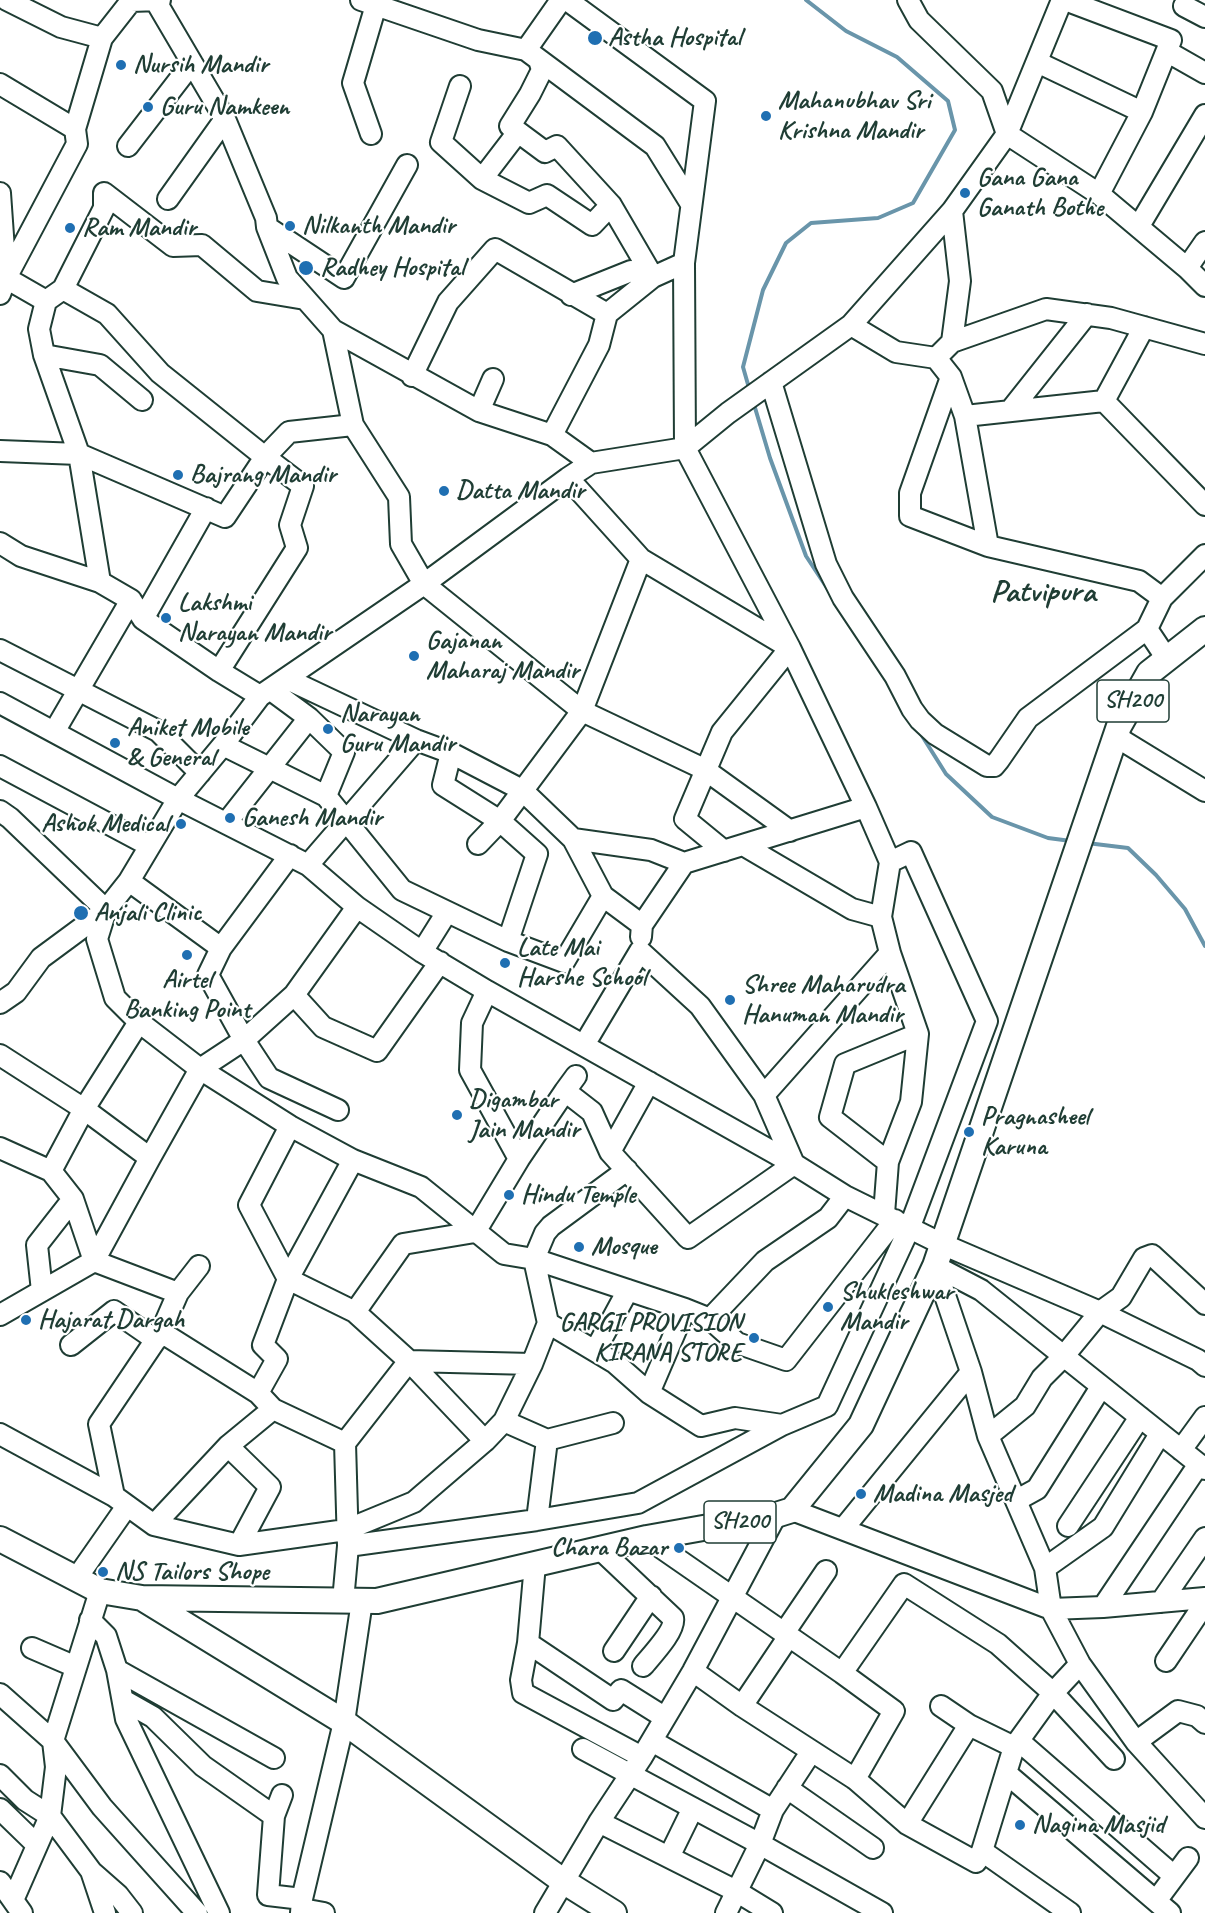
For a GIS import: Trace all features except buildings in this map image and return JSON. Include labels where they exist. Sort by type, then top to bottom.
[{"type":"main road","name":"SH200","points":[[0,1539],[100,1591],[142,1598],[377,1601],[647,1538],[784,1512],[861,1425],[939,1255],[1119,726],[1149,673],[1205,629]]},
{"type":"main road","points":[[142,1598],[344,1722],[562,1881],[614,1913]]},
{"type":"street","points":[[7,0],[61,27],[102,38]]},
{"type":"street","points":[[3,286],[77,144],[75,129],[102,38],[131,1],[156,0],[225,119],[266,218],[267,227],[287,278],[333,330],[412,376],[479,411],[552,435],[591,463]]},
{"type":"street","points":[[532,55],[561,0]]},
{"type":"street","points":[[106,910],[97,939],[115,998],[139,1022],[200,1069],[290,1126],[353,1160],[421,1187],[504,1254],[534,1259],[685,1309],[710,1319],[737,1342],[786,1360],[896,1221],[888,1162],[911,1102],[918,1034],[890,953],[881,917],[890,862],[790,648],[685,448],[684,263],[705,101],[567,0]]},
{"type":"street","points":[[909,0],[919,20],[992,91],[1007,134],[1099,194],[1139,226],[1205,286]]},
{"type":"street","points":[[0,1003],[16,992],[41,958],[106,910],[129,881],[178,799],[272,688],[424,584],[591,463],[685,448],[728,413],[851,325],[952,211],[1007,134],[1063,0],[1171,40],[1142,112],[1099,194]]},
{"type":"street","points":[[371,134],[353,83],[368,2],[478,40],[532,55],[655,146],[691,204]]},
{"type":"street","points":[[1184,6],[1205,17]]},
{"type":"street","points":[[1168,52],[1205,73]]},
{"type":"street","points":[[532,55],[542,70],[510,126],[545,152],[557,146],[611,206],[653,277]]},
{"type":"street","points":[[1036,62],[1142,112]]},
{"type":"street","points":[[128,146],[192,63]]},
{"type":"street","points":[[0,84],[75,129]]},
{"type":"street","points":[[460,86],[441,142],[482,179],[529,203],[547,195],[592,225],[611,206]]},
{"type":"street","points":[[1139,226],[1205,115]]},
{"type":"street","points":[[168,199],[225,119]]},
{"type":"street","points":[[482,179],[518,132]]},
{"type":"street","points":[[267,227],[344,278],[407,165]]},
{"type":"street","points":[[0,193],[3,286]]},
{"type":"street","points":[[100,582],[79,454],[44,356],[39,329],[46,301],[63,289],[104,208],[104,193],[173,246],[202,245],[257,291],[305,299]]},
{"type":"street","points":[[952,211],[960,281],[952,342]]},
{"type":"street","points":[[1187,268],[1205,242]]},
{"type":"street","points":[[412,376],[448,302],[495,249],[607,314]]},
{"type":"street","points":[[552,435],[599,345],[607,314],[653,277],[684,263]]},
{"type":"street","points":[[571,295],[631,271]]},
{"type":"street","points":[[3,286],[46,301]]},
{"type":"street","points":[[63,289],[107,314],[160,373],[303,486],[290,525],[297,548],[219,671]]},
{"type":"street","points":[[936,358],[952,342],[1046,309],[1111,318],[1205,344]]},
{"type":"street","points":[[1010,411],[1087,314]]},
{"type":"street","points":[[851,325],[896,352],[936,358],[951,377],[965,416],[988,546]]},
{"type":"street","points":[[1104,400],[1144,327]]},
{"type":"street","points":[[333,330],[353,425],[399,497],[400,543],[424,584],[582,711],[704,770],[790,831]]},
{"type":"street","points":[[44,356],[100,365],[142,400]]},
{"type":"street","points":[[951,377],[910,494],[910,516],[988,546],[1139,581],[1162,598]]},
{"type":"street","points":[[479,411],[493,379]]},
{"type":"street","points":[[768,385],[826,564],[843,598],[895,676],[920,720],[935,734],[987,766],[994,766],[1028,718],[1147,629],[1162,598],[1205,555]]},
{"type":"street","points":[[965,416],[1104,400]]},
{"type":"street","points":[[1104,400],[1205,505]]},
{"type":"street","points":[[0,452],[79,454],[225,517],[265,457],[289,432],[353,425]]},
{"type":"street","points":[[568,478],[641,560],[790,648]]},
{"type":"street","points":[[143,619],[206,508]]},
{"type":"street","points":[[0,543],[21,556],[100,582],[131,600],[143,619],[219,671],[451,753],[522,790],[573,838],[603,896],[642,925]]},
{"type":"street","points":[[478,844],[500,821],[582,711],[641,560]]},
{"type":"street","points":[[54,732],[131,600]]},
{"type":"street","points":[[1147,629],[1167,659]]},
{"type":"street","points":[[724,851],[685,819],[722,732],[790,648]]},
{"type":"street","points":[[0,650],[158,731],[200,773]]},
{"type":"street","points":[[272,688],[309,718],[344,752],[326,796]]},
{"type":"street","points":[[0,703],[178,799],[308,865],[357,907],[422,952],[794,1164],[845,1196],[896,1221],[1202,1467],[1103,1607]]},
{"type":"street","points":[[227,822],[309,718]]},
{"type":"street","points":[[1115,736],[1202,783]]},
{"type":"street","points":[[308,865],[417,740]]},
{"type":"street","points":[[223,745],[326,796],[402,890],[508,941],[564,962],[603,896]]},
{"type":"street","points":[[451,753],[443,785],[500,821],[537,854],[508,941]]},
{"type":"street","points":[[0,766],[150,846]]},
{"type":"street","points":[[573,838],[651,850],[684,863],[866,807]]},
{"type":"street","points":[[0,811],[106,910]]},
{"type":"street","points":[[743,845],[852,909],[881,917]]},
{"type":"street","points":[[0,1434],[121,1501],[154,1525],[239,1545],[347,1538],[537,1520],[638,1503],[782,1425],[827,1406],[896,1221],[987,1021],[911,852],[890,862]]},
{"type":"street","points":[[290,855],[221,948],[208,975],[244,1040],[269,1078],[338,1110]]},
{"type":"street","points":[[584,1045],[640,951],[642,925],[684,863]]},
{"type":"street","points":[[129,881],[221,948]]},
{"type":"street","points":[[0,1315],[94,1261],[200,1069],[244,1040],[294,995],[357,907]]},
{"type":"street","points":[[422,952],[447,912]]},
{"type":"street","points":[[640,951],[700,1006],[764,1095],[794,1164]]},
{"type":"street","points":[[764,1095],[890,953]]},
{"type":"street","points":[[294,995],[323,1027],[377,1051],[440,962]]},
{"type":"street","points":[[487,991],[472,1023],[470,1070],[519,1159]]},
{"type":"street","points":[[51,1171],[84,1109],[139,1022]]},
{"type":"street","points":[[888,1162],[830,1117],[845,1064],[918,1034]]},
{"type":"street","points":[[0,1055],[84,1109],[150,1158]]},
{"type":"street","points":[[610,1152],[649,1082]]},
{"type":"street","points":[[355,1312],[403,1244],[475,1232],[519,1159],[570,1084],[592,1112],[610,1152],[688,1238],[794,1164]]},
{"type":"street","points":[[290,1126],[249,1205],[288,1279],[355,1312],[409,1361],[485,1441]]},
{"type":"street","points":[[0,1148],[51,1171],[73,1199],[94,1261]]},
{"type":"street","points":[[258,1394],[278,1359],[263,1344],[288,1279],[353,1160]]},
{"type":"street","points":[[347,1538],[414,1502],[485,1441],[504,1421],[532,1364],[548,1323],[534,1259],[545,1233],[627,1170]]},
{"type":"street","points":[[710,1319],[765,1261],[828,1218],[845,1196]]},
{"type":"street","points":[[42,1291],[37,1245],[73,1199]]},
{"type":"street","points":[[939,1255],[1100,1312],[1198,1360],[1205,1366]]},
{"type":"street","points":[[939,1255],[988,1436],[1045,1568],[1051,1609],[1080,1664],[1136,1743],[1205,1818]]},
{"type":"street","points":[[988,1436],[1026,1406],[1042,1378],[1063,1357],[1100,1312],[1120,1297],[1144,1258],[1152,1255],[1205,1304]]},
{"type":"street","points":[[94,1261],[178,1293]]},
{"type":"street","points":[[76,1579],[121,1501],[99,1424],[158,1336],[178,1293],[199,1266]]},
{"type":"street","points":[[595,1351],[628,1290]]},
{"type":"street","points":[[649,1393],[685,1309]]},
{"type":"street","points":[[71,1345],[114,1311],[258,1394],[273,1409],[345,1443]]},
{"type":"street","points":[[548,1323],[615,1363],[649,1393],[701,1426],[735,1418],[782,1425]]},
{"type":"street","points":[[409,1361],[532,1364]]},
{"type":"street","points":[[302,1907],[344,1722],[352,1601],[347,1538],[345,1443],[409,1361]]},
{"type":"street","points":[[843,1529],[971,1372]]},
{"type":"street","points":[[1017,1500],[1037,1489],[1101,1387]]},
{"type":"street","points":[[154,1525],[228,1446],[273,1409]]},
{"type":"street","points":[[1068,1526],[1140,1417]]},
{"type":"street","points":[[1181,1450],[1205,1417]]},
{"type":"street","points":[[504,1421],[547,1440],[613,1423]]},
{"type":"street","points":[[1045,1568],[1103,1527],[1160,1434]]},
{"type":"street","points":[[537,1520],[547,1440]]},
{"type":"street","points":[[228,1446],[270,1487],[239,1545]]},
{"type":"street","points":[[545,1913],[562,1881],[647,1749],[784,1512],[843,1529],[1051,1609],[1205,1599]]},
{"type":"street","points":[[647,1538],[894,1711],[855,1779]]},
{"type":"street","points":[[1161,1602],[1205,1538]]},
{"type":"street","points":[[600,1549],[673,1618],[674,1623],[643,1666]]},
{"type":"street","points":[[535,1564],[528,1643],[521,1680],[523,1693],[647,1749],[773,1810]]},
{"type":"street","points":[[742,1706],[825,1571]]},
{"type":"street","points":[[842,1673],[904,1584],[998,1644],[1053,1693],[1114,1759]]},
{"type":"street","points":[[18,1906],[37,1845],[50,1816],[56,1767],[53,1741],[100,1591]]},
{"type":"street","points":[[614,1651],[651,1596]]},
{"type":"street","points":[[1166,1661],[1205,1603]]},
{"type":"street","points":[[90,1620],[106,1636],[117,1670],[126,1719],[219,1913]]},
{"type":"street","points":[[528,1643],[613,1700],[621,1690],[664,1717]]},
{"type":"street","points":[[32,1648],[76,1667]]},
{"type":"street","points":[[693,1671],[742,1706],[855,1779],[907,1824],[976,1862],[982,1851],[1016,1744],[1053,1693],[1080,1664]]},
{"type":"street","points":[[117,1670],[274,1758]]},
{"type":"street","points":[[0,1694],[53,1741],[102,1807],[197,1913]]},
{"type":"street","points":[[123,1700],[153,1718],[203,1766],[274,1816]]},
{"type":"street","points":[[941,1706],[969,1725],[1016,1744],[1174,1876]]},
{"type":"street","points":[[1136,1743],[1178,1710],[1197,1716],[1205,1723]]},
{"type":"street","points":[[907,1824],[969,1725]]},
{"type":"street","points":[[583,1749],[760,1844],[874,1911]]},
{"type":"street","points":[[726,1913],[760,1844],[773,1810],[811,1752]]},
{"type":"street","points":[[1006,1773],[1163,1907],[1174,1876],[1188,1858]]},
{"type":"street","points":[[0,1775],[25,1800],[50,1816],[91,1871],[118,1895],[132,1913]]},
{"type":"street","points":[[787,1788],[873,1848]]},
{"type":"street","points":[[282,1795],[274,1816],[268,1895],[324,1913]]},
{"type":"street","points":[[669,1857],[693,1808]]},
{"type":"street","points":[[0,1809],[37,1845]]},
{"type":"street","points":[[599,1822],[736,1891],[772,1913]]},
{"type":"street","points":[[982,1851],[1070,1913]]},
{"type":"street","points":[[91,1871],[105,1913]]},
{"type":"street","points":[[0,1882],[18,1906]]},
{"type":"waterway","points":[[749,388],[743,367],[763,290],[786,243],[811,223],[878,218],[913,203],[955,130],[948,101],[897,57],[846,31],[806,0]]},
{"type":"waterway","points":[[753,401],[770,458],[806,556],[829,591]]},
{"type":"waterway","points":[[919,731],[946,774],[992,817],[1048,838],[1071,841]]},
{"type":"waterway","points":[[1087,843],[1128,848],[1156,875],[1185,909],[1205,946]]},
{"type":"place","name":"Astha Hospital","points":[[595,38]]},
{"type":"place","name":"Nursih Mandir","points":[[121,65]]},
{"type":"place","name":"Guru Namkeen","points":[[148,107]]},
{"type":"place","name":"Mahanubhav Sri Krishna Mandir","points":[[766,116]]},
{"type":"place","name":"Gana Gana Ganath Bothe","points":[[965,193]]},
{"type":"place","name":"Nilkanth Mandir","points":[[290,226]]},
{"type":"place","name":"Ram Mandir","points":[[70,228]]},
{"type":"place","name":"Radhey Hospital","points":[[306,268]]},
{"type":"place","name":"Bajrang Mandir","points":[[178,475]]},
{"type":"place","name":"Datta Mandir","points":[[444,491]]},
{"type":"place","name":"Lakshmi Narayan Mandir","points":[[166,618]]},
{"type":"place","name":"Gajanan Maharaj Mandir","points":[[414,656]]},
{"type":"place","name":"Narayan Guru Mandir","points":[[328,729]]},
{"type":"place","name":"Aniket Mobile & General","points":[[115,743]]},
{"type":"place","name":"Ganesh Mandir","points":[[230,818]]},
{"type":"place","name":"Ashok Medical","points":[[181,824]]},
{"type":"place","name":"Anjali Clinic","points":[[81,913]]},
{"type":"place","name":"Airtel Banking Point","points":[[187,955]]},
{"type":"place","name":"Late Mai Harshe School","points":[[505,963]]},
{"type":"place","name":"Shree Maharudra Hanuman Mandir","points":[[730,1000]]},
{"type":"place","name":"Digambar Jain Mandir","points":[[457,1115]]},
{"type":"place","name":"Pragnasheel Karuna","points":[[969,1132]]},
{"type":"place","name":"Hindu Temple","points":[[509,1195]]},
{"type":"place","name":"Mosque","points":[[579,1247]]},
{"type":"place","name":"Shukleshwar Mandir","points":[[828,1307]]},
{"type":"place","name":"Hajarat Dargah","points":[[26,1320]]},
{"type":"place","name":"GARGI PROVISION KIRANA STORE","points":[[754,1338]]},
{"type":"place","name":"Madina Masjed","points":[[861,1494]]},
{"type":"place","name":"Chara Bazar","points":[[679,1548]]},
{"type":"place","name":"NS Tailors Shope","points":[[103,1572]]},
{"type":"place","name":"Nagina Masjid","points":[[1020,1825]]},
{"type":"district","name":"Patvipura","points":[[1043,593]]}]
